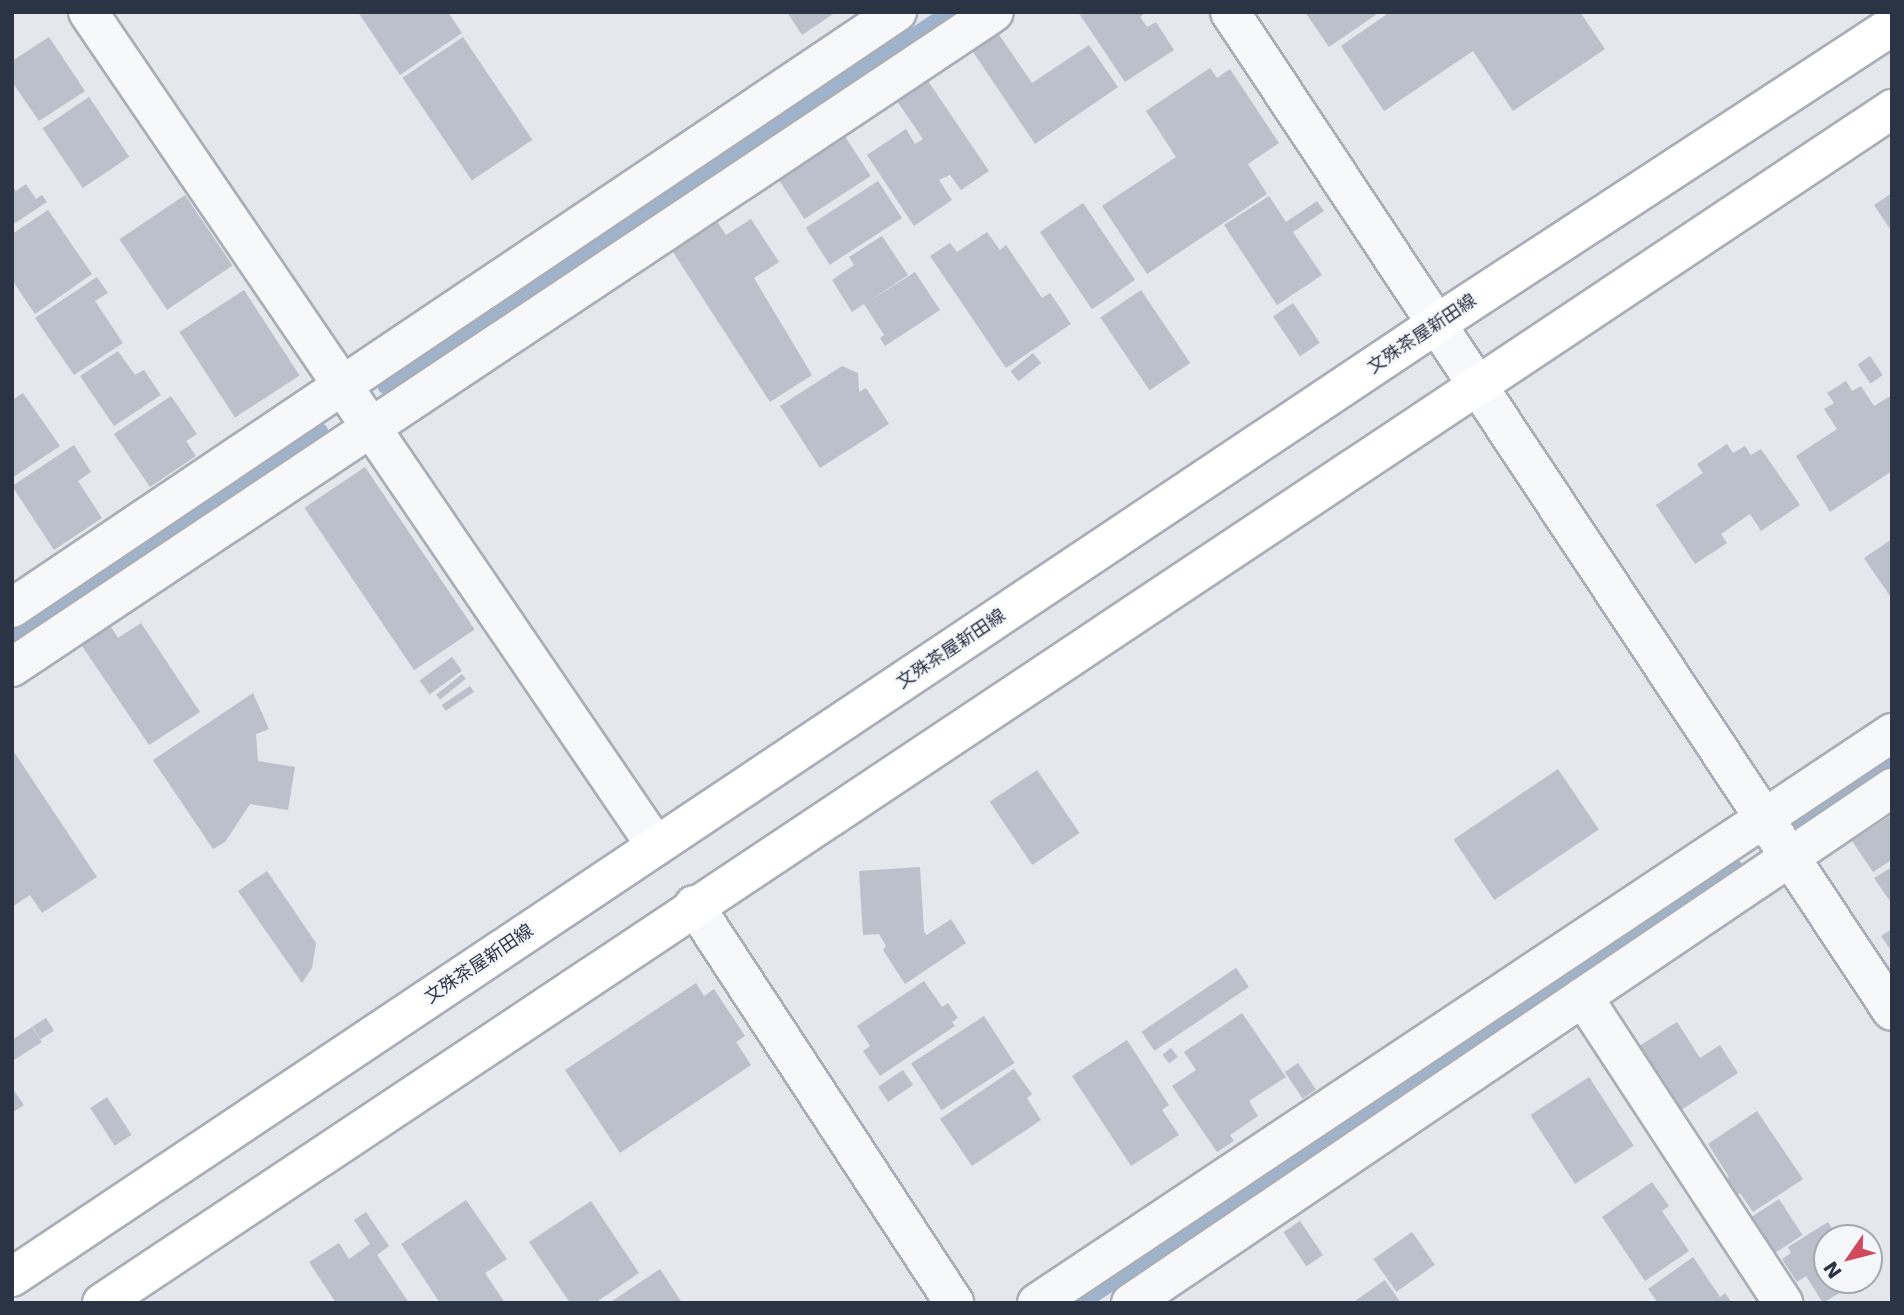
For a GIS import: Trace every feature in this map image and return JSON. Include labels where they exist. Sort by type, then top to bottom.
[{"type":"main road","name":"文殊茶屋新田線","points":[[12,1277],[1438,323],[1892,26]]},
{"type":"main road","points":[[102,1303],[694,905],[1892,109]]},
{"type":"street","points":[[89,12],[656,846]]},
{"type":"street","points":[[12,608],[897,12]]},
{"type":"street","points":[[12,667],[994,12]]},
{"type":"street","points":[[1230,12],[1892,1011]]},
{"type":"street","points":[[1037,1303],[1892,733]]},
{"type":"street","points":[[1132,1303],[1892,788]]},
{"type":"street","points":[[694,905],[954,1303]]},
{"type":"street","points":[[1583,997],[1783,1303]]},
{"type":"building","points":[[358,12],[448,12],[462,33],[400,75]]},
{"type":"building","points":[[787,12],[836,12],[802,35]]},
{"type":"building","points":[[1078,12],[1146,12],[1140,17],[1147,27],[1156,22],[1174,50],[1125,82]]},
{"type":"building","points":[[1305,12],[1376,12],[1377,14],[1329,47]]},
{"type":"building","points":[[1390,12],[1580,12],[1605,49],[1513,111],[1473,51],[1384,111],[1341,46]]},
{"type":"building","points":[[993,26],[1032,83],[1089,45],[1118,87],[1035,144],[967,43]]},
{"type":"building","points":[[49,37],[85,91],[39,121],[12,82],[12,61]]},
{"type":"building","points":[[463,37],[532,140],[472,181],[402,78]]},
{"type":"building","points":[[1210,68],[1217,78],[1230,69],[1279,143],[1248,164],[1267,194],[1147,274],[1102,206],[1176,157],[1146,111]]},
{"type":"building","points":[[928,81],[989,171],[961,190],[950,175],[939,180],[952,200],[914,226],[867,155],[906,129],[915,144],[923,139],[897,101]]},
{"type":"building","points":[[89,97],[129,157],[83,188],[43,128]]},
{"type":"building","points":[[844,135],[871,176],[804,219],[778,178]]},
{"type":"building","points":[[878,181],[902,218],[830,265],[806,228]]},
{"type":"building","points":[[26,184],[36,199],[42,195],[47,202],[12,225],[12,185],[16,191]]},
{"type":"building","points":[[1892,193],[1892,232],[1874,205]]},
{"type":"building","points":[[185,195],[233,265],[167,310],[120,239]]},
{"type":"building","points":[[1269,196],[1286,222],[1317,201],[1324,211],[1293,232],[1322,275],[1277,305],[1224,225]]},
{"type":"building","points":[[1083,203],[1135,280],[1092,309],[1040,232]]},
{"type":"building","points":[[48,210],[92,274],[35,314],[12,280],[12,234]]},
{"type":"building","points":[[751,219],[779,262],[754,278],[812,375],[770,402],[671,249],[716,220],[726,235]]},
{"type":"building","points":[[987,232],[1000,250],[1006,245],[1042,298],[1050,293],[1071,324],[1006,368],[930,256],[950,243],[957,252]]},
{"type":"building","points":[[882,236],[908,275],[868,302],[915,272],[940,310],[885,346],[880,338],[884,335],[864,304],[852,312],[832,280],[854,265],[849,257]]},
{"type":"building","points":[[97,277],[108,293],[95,301],[123,343],[74,375],[35,318]]},
{"type":"building","points":[[244,290],[300,376],[235,417],[179,332]]},
{"type":"building","points":[[1141,290],[1190,363],[1150,390],[1100,317]]},
{"type":"building","points":[[1293,303],[1320,343],[1300,356],[1273,316]]},
{"type":"building","points":[[118,351],[135,375],[144,370],[161,395],[114,426],[80,376]]},
{"type":"building","points":[[1033,353],[1041,363],[1019,381],[1010,371]]},
{"type":"building","points":[[1870,356],[1883,375],[1870,383],[1858,364]]},
{"type":"building","points":[[842,366],[858,373],[859,392],[866,388],[889,424],[820,468],[780,406]]},
{"type":"building","points":[[1846,381],[1852,391],[1861,386],[1874,406],[1892,395],[1892,471],[1830,512],[1796,456],[1837,429],[1824,409],[1834,403],[1827,393]]},
{"type":"building","points":[[23,393],[60,446],[12,478],[12,400]]},
{"type":"building","points":[[171,396],[197,434],[186,441],[196,456],[150,487],[114,434]]},
{"type":"building","points":[[1727,444],[1733,453],[1745,446],[1751,455],[1761,449],[1800,505],[1761,531],[1750,514],[1721,534],[1727,543],[1695,564],[1656,505],[1703,473],[1697,464]]},
{"type":"building","points":[[74,445],[91,472],[78,481],[102,518],[54,550],[12,486]]},
{"type":"building","points":[[365,467],[475,629],[414,670],[304,508]]},
{"type":"building","points":[[1892,539],[1892,599],[1864,558]]},
{"type":"building","points":[[141,623],[200,712],[149,745],[80,643],[109,624],[118,638]]},
{"type":"building","points":[[452,657],[462,671],[430,694],[420,681]]},
{"type":"building","points":[[462,674],[466,679],[440,699],[436,695]]},
{"type":"building","points":[[470,686],[474,692],[446,711],[442,705]]},
{"type":"building","points":[[253,693],[269,729],[256,734],[258,761],[295,767],[288,810],[250,804],[225,842],[213,849],[153,760]]},
{"type":"building","points":[[12,749],[97,877],[42,913],[30,895],[12,907]]},
{"type":"building","points":[[1558,769],[1599,830],[1494,900],[1454,839]]},
{"type":"building","points":[[1037,770],[1079,833],[1032,865],[990,802]]},
{"type":"building","points":[[1892,815],[1892,864],[1890,861],[1873,872],[1852,841]]},
{"type":"building","points":[[920,867],[924,932],[927,935],[951,919],[966,943],[905,984],[883,950],[886,946],[879,934],[863,935],[859,871]]},
{"type":"building","points":[[1892,867],[1892,904],[1874,878]]},
{"type":"building","points":[[267,871],[316,943],[312,968],[302,983],[238,891]]},
{"type":"building","points":[[1892,929],[1892,952],[1881,936]]},
{"type":"building","points":[[1236,968],[1249,987],[1154,1051],[1141,1032]]},
{"type":"building","points":[[924,981],[942,1007],[948,1003],[958,1018],[952,1022],[955,1026],[880,1076],[863,1051],[870,1046],[857,1026]]},
{"type":"building","points":[[696,983],[704,996],[714,989],[745,1036],[736,1042],[751,1065],[620,1153],[565,1070]]},
{"type":"building","points":[[1242,1013],[1286,1077],[1249,1101],[1258,1116],[1230,1135],[1234,1141],[1217,1152],[1172,1086],[1196,1070],[1184,1052]]},
{"type":"building","points":[[984,1016],[1014,1063],[942,1110],[911,1063]]},
{"type":"building","points":[[46,1018],[54,1031],[40,1039],[32,1026]]},
{"type":"building","points":[[1677,1022],[1700,1058],[1720,1045],[1738,1073],[1678,1112],[1636,1048]]},
{"type":"building","points":[[32,1027],[42,1042],[14,1060],[12,1040]]},
{"type":"building","points":[[1127,1040],[1169,1105],[1162,1110],[1179,1135],[1131,1166],[1072,1076]]},
{"type":"building","points":[[1171,1048],[1178,1057],[1169,1063],[1162,1055]]},
{"type":"building","points":[[1298,1063],[1316,1090],[1303,1098],[1285,1072]]},
{"type":"building","points":[[1014,1069],[1032,1094],[1027,1098],[1041,1120],[972,1166],[940,1119]]},
{"type":"building","points":[[903,1070],[913,1085],[888,1102],[878,1087]]},
{"type":"building","points":[[1589,1077],[1634,1146],[1575,1184],[1530,1115]]},
{"type":"building","points":[[12,1088],[24,1105],[12,1113]]},
{"type":"building","points":[[107,1097],[132,1135],[115,1146],[90,1108]]},
{"type":"building","points":[[1757,1111],[1803,1179],[1753,1212],[1740,1193],[1734,1197],[1724,1181],[1729,1177],[1708,1144]]},
{"type":"building","points":[[1652,1182],[1669,1206],[1662,1211],[1689,1251],[1645,1281],[1602,1217]]},
{"type":"building","points":[[1779,1199],[1802,1235],[1770,1256],[1746,1220]]},
{"type":"building","points":[[466,1200],[507,1259],[485,1273],[505,1303],[440,1303],[401,1244]]},
{"type":"building","points":[[591,1201],[639,1273],[595,1303],[570,1303],[529,1242]]},
{"type":"building","points":[[366,1212],[389,1246],[377,1255],[409,1303],[336,1303],[309,1262],[339,1243],[349,1259],[370,1244],[354,1220]]},
{"type":"building","points":[[1300,1221],[1323,1255],[1306,1266],[1283,1232]]},
{"type":"building","points":[[1813,1231],[1813,1287],[1806,1276],[1797,1282],[1782,1259],[1791,1253],[1788,1247]]},
{"type":"building","points":[[1412,1232],[1435,1265],[1396,1292],[1373,1259]]},
{"type":"building","points":[[1693,1257],[1720,1297],[1725,1293],[1732,1303],[1658,1303],[1648,1289]]},
{"type":"building","points":[[660,1269],[682,1303],[609,1303]]},
{"type":"building","points":[[1385,1280],[1401,1303],[1352,1303]]},
{"type":"building","points":[[1817,1294],[1838,1294],[1823,1303]]},
{"type":"waterway","points":[[385,387],[948,12]]},
{"type":"waterway","points":[[12,636],[321,431]]},
{"type":"waterway","points":[[1799,825],[1892,764]]},
{"type":"waterway","points":[[1083,1303],[1736,867]]}]
